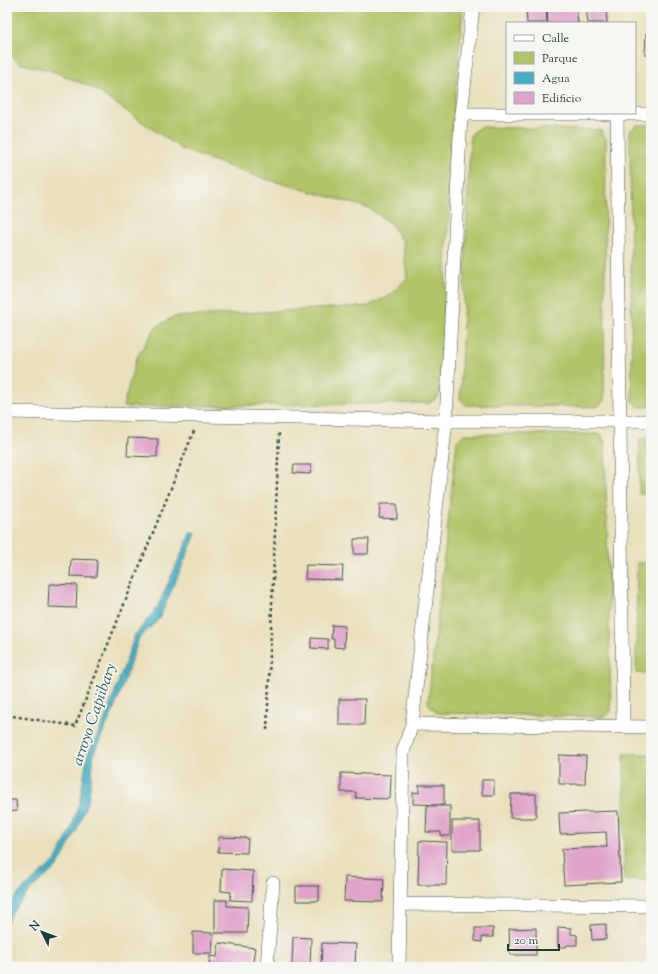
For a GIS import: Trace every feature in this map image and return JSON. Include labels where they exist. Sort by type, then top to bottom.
[{"type":"street","points":[[399,967],[403,752],[412,724],[446,420],[461,114],[473,7]]},
{"type":"street","points":[[461,114],[651,114]]},
{"type":"street","points":[[617,114],[623,727]]},
{"type":"street","points":[[7,412],[446,420],[651,421]]},
{"type":"street","points":[[412,724],[651,728]]},
{"type":"street","points":[[267,967],[273,883]]},
{"type":"street","points":[[400,904],[651,906]]},
{"type":"path","points":[[7,715],[74,726],[200,416]]},
{"type":"path","points":[[267,730],[279,417]]},
{"type":"green space","points":[[7,7],[463,7],[454,111],[440,391],[438,397],[429,403],[123,407],[136,359],[155,328],[173,317],[368,306],[391,295],[407,278],[403,243],[391,224],[369,208],[259,177],[183,150],[93,88],[53,71],[21,64],[7,51]]},
{"type":"green space","points":[[637,125],[651,125],[651,407],[638,407],[632,401],[630,131]]},
{"type":"green space","points":[[480,127],[600,130],[606,139],[604,401],[597,407],[466,405],[460,399],[470,136]]},
{"type":"green space","points":[[464,434],[601,434],[605,442],[611,711],[604,717],[437,713],[428,703],[457,441]]},
{"type":"green space","points":[[640,439],[651,439],[651,494],[639,494]]},
{"type":"green space","points":[[637,563],[651,563],[651,673],[636,673]]},
{"type":"green space","points":[[624,754],[651,754],[651,880],[624,880]]},
{"type":"water","points":[[191,532],[196,534],[159,619],[139,638],[115,707],[94,753],[89,796],[76,832],[58,866],[30,890],[10,915],[7,924],[7,909],[18,894],[56,860],[71,830],[80,800],[87,756],[105,719],[135,635],[158,606]]},
{"type":"building","points":[[526,7],[546,7],[547,22],[527,22]]},
{"type":"building","points":[[547,7],[576,7],[578,22],[548,22]]},
{"type":"building","points":[[586,7],[606,7],[607,22],[588,22]]},
{"type":"building","points":[[646,33],[651,33],[651,55],[645,55]]},
{"type":"building","points":[[128,438],[158,439],[157,457],[127,456]]},
{"type":"building","points":[[294,465],[311,465],[310,474],[293,473]]},
{"type":"building","points":[[380,504],[397,504],[397,519],[379,518]]},
{"type":"building","points":[[354,539],[369,539],[368,554],[354,554]]},
{"type":"building","points":[[71,559],[97,560],[96,577],[70,576]]},
{"type":"building","points":[[306,565],[343,566],[342,580],[305,579]]},
{"type":"building","points":[[49,584],[77,585],[76,608],[48,607]]},
{"type":"building","points":[[332,625],[345,626],[344,648],[334,647],[334,639],[331,639]]},
{"type":"building","points":[[311,638],[328,639],[328,649],[311,648]]},
{"type":"building","points":[[339,699],[365,699],[364,725],[339,725]]},
{"type":"building","points":[[559,755],[586,756],[585,784],[559,784]]},
{"type":"building","points":[[341,773],[391,775],[390,799],[356,798],[356,792],[341,792]]},
{"type":"building","points":[[482,780],[494,780],[494,795],[482,795]]},
{"type":"building","points":[[419,785],[444,785],[444,805],[413,804],[413,792],[419,793]]},
{"type":"building","points":[[511,794],[536,794],[536,818],[510,818]]},
{"type":"building","points":[[7,800],[16,800],[17,811],[7,812]]},
{"type":"building","points":[[427,806],[450,806],[450,836],[441,836],[441,832],[426,832]]},
{"type":"building","points":[[618,811],[621,882],[564,885],[562,849],[607,847],[606,832],[560,834],[559,813]]},
{"type":"building","points":[[452,821],[480,821],[480,850],[452,850]]},
{"type":"building","points":[[219,837],[248,838],[247,853],[218,852]]},
{"type":"building","points":[[419,841],[447,842],[446,885],[418,885]]},
{"type":"building","points":[[222,869],[253,871],[252,901],[230,900],[231,892],[221,891]]},
{"type":"building","points":[[345,877],[384,879],[383,902],[344,901]]},
{"type":"building","points":[[296,886],[319,886],[319,901],[296,901]]},
{"type":"building","points":[[215,900],[227,900],[227,906],[248,907],[247,933],[215,933]]},
{"type":"building","points":[[606,924],[606,939],[592,940],[591,925]]},
{"type":"building","points":[[558,927],[571,928],[571,934],[577,935],[577,945],[558,947]]},
{"type":"building","points":[[475,928],[493,928],[493,937],[482,937],[482,942],[475,941]]},
{"type":"building","points":[[536,928],[536,955],[510,955],[509,929]]},
{"type":"building","points":[[193,932],[213,933],[212,953],[193,953]]},
{"type":"building","points":[[293,937],[311,938],[310,967],[292,967]]},
{"type":"building","points":[[219,943],[255,948],[252,967],[209,967],[210,956],[217,957]]},
{"type":"building","points":[[322,943],[356,944],[355,967],[321,967]]},
{"type":"water label","name":"arroyo Capiibary","points":[[95,715]]}]
